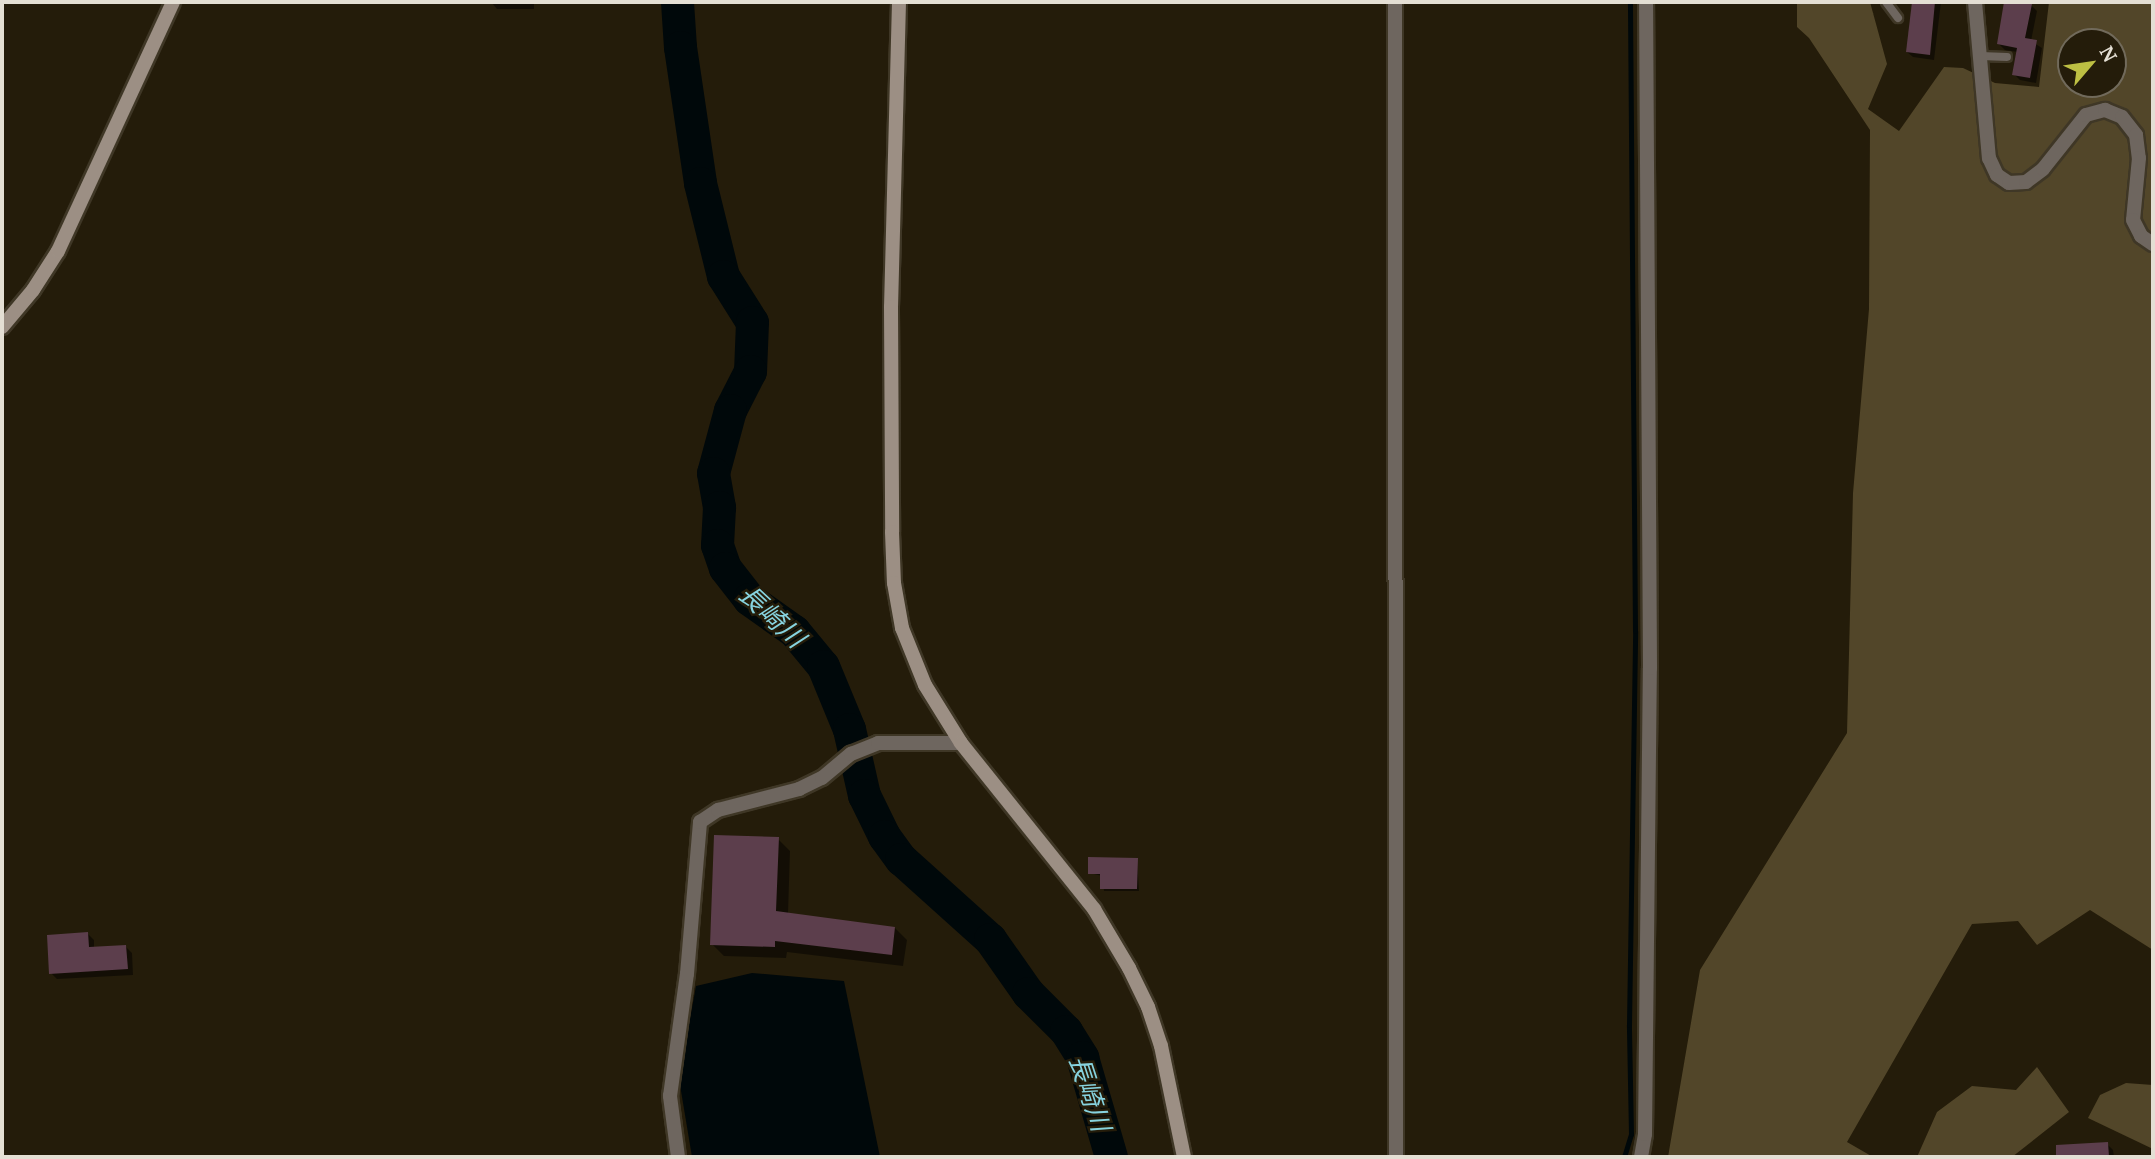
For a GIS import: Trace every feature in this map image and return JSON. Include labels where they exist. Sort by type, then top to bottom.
[{"type":"street","points":[[2,327],[33,290],[58,251],[173,2]]},
{"type":"street","points":[[899,2],[891,307],[894,583],[902,628],[925,685],[961,743],[1094,909],[1129,968],[1148,1007],[1161,1046],[1184,1157]]},
{"type":"street","points":[[1395,2],[1396,1157]]},
{"type":"street","points":[[1641,1157],[1645,1134],[1650,668],[1646,2]]},
{"type":"street","points":[[1975,2],[1989,158],[1997,175],[2009,183],[2026,182],[2043,169],[2086,115],[2105,110],[2122,117],[2136,135],[2139,158],[2133,220],[2141,236],[2153,244]]},
{"type":"street","points":[[678,1157],[670,1096],[687,974],[700,822],[718,810],[811,784],[834,770],[851,754],[878,743],[961,743]]},
{"type":"lane","points":[[1886,2],[1898,19]]},
{"type":"lane","points":[[1981,56],[2007,57]]},
{"type":"shaded area","points":[[1797,2],[1870,2],[1887,64],[1868,109],[1899,131],[1944,67],[1963,68],[1995,83],[2039,87],[2049,2],[2153,2],[2153,950],[2090,910],[2037,945],[2018,921],[1972,924],[1847,1142],[1873,1157],[1668,1157],[1700,970],[1847,733],[1853,493],[1869,309],[1870,130],[1809,38],[1797,27]]},
{"type":"shaded area","points":[[752,973],[844,981],[880,1157],[692,1157],[679,1079],[696,986]]},
{"type":"shaded area","points":[[2037,1067],[2069,1112],[2012,1157],[1917,1157],[1937,1112],[1972,1086],[2016,1090]]},
{"type":"shaded area","points":[[2126,1083],[2153,1085],[2153,1149],[2088,1118],[2100,1095]]},
{"type":"building","points":[[1912,2],[1935,2],[1930,55],[1906,52]]},
{"type":"building","points":[[2004,2],[2032,4],[2025,38],[2037,40],[2030,78],[2012,75],[2017,48],[1997,44]]},
{"type":"building","points":[[714,835],[779,837],[776,911],[895,927],[892,955],[775,941],[775,947],[710,945]]},
{"type":"building","points":[[1088,857],[1138,858],[1137,889],[1100,889],[1100,874],[1088,874]]},
{"type":"building","points":[[88,932],[89,947],[126,945],[128,969],[49,974],[47,935]]},
{"type":"building","points":[[2108,1142],[2109,1157],[2056,1157],[2056,1145]]},
{"type":"waterway","name":"長崎川","points":[[677,2],[680,47],[700,183],[723,276],[752,322],[750,371],[730,410],[713,473],[719,507],[717,545],[725,568],[749,599],[794,631],[823,666],[849,729],[864,795],[884,836],[901,859],[990,939],[1028,993],[1066,1031],[1082,1057],[1111,1157]]},
{"type":"waterway","points":[[1624,1157],[1631,1134],[1629,1025],[1635,631],[1630,2]]}]
